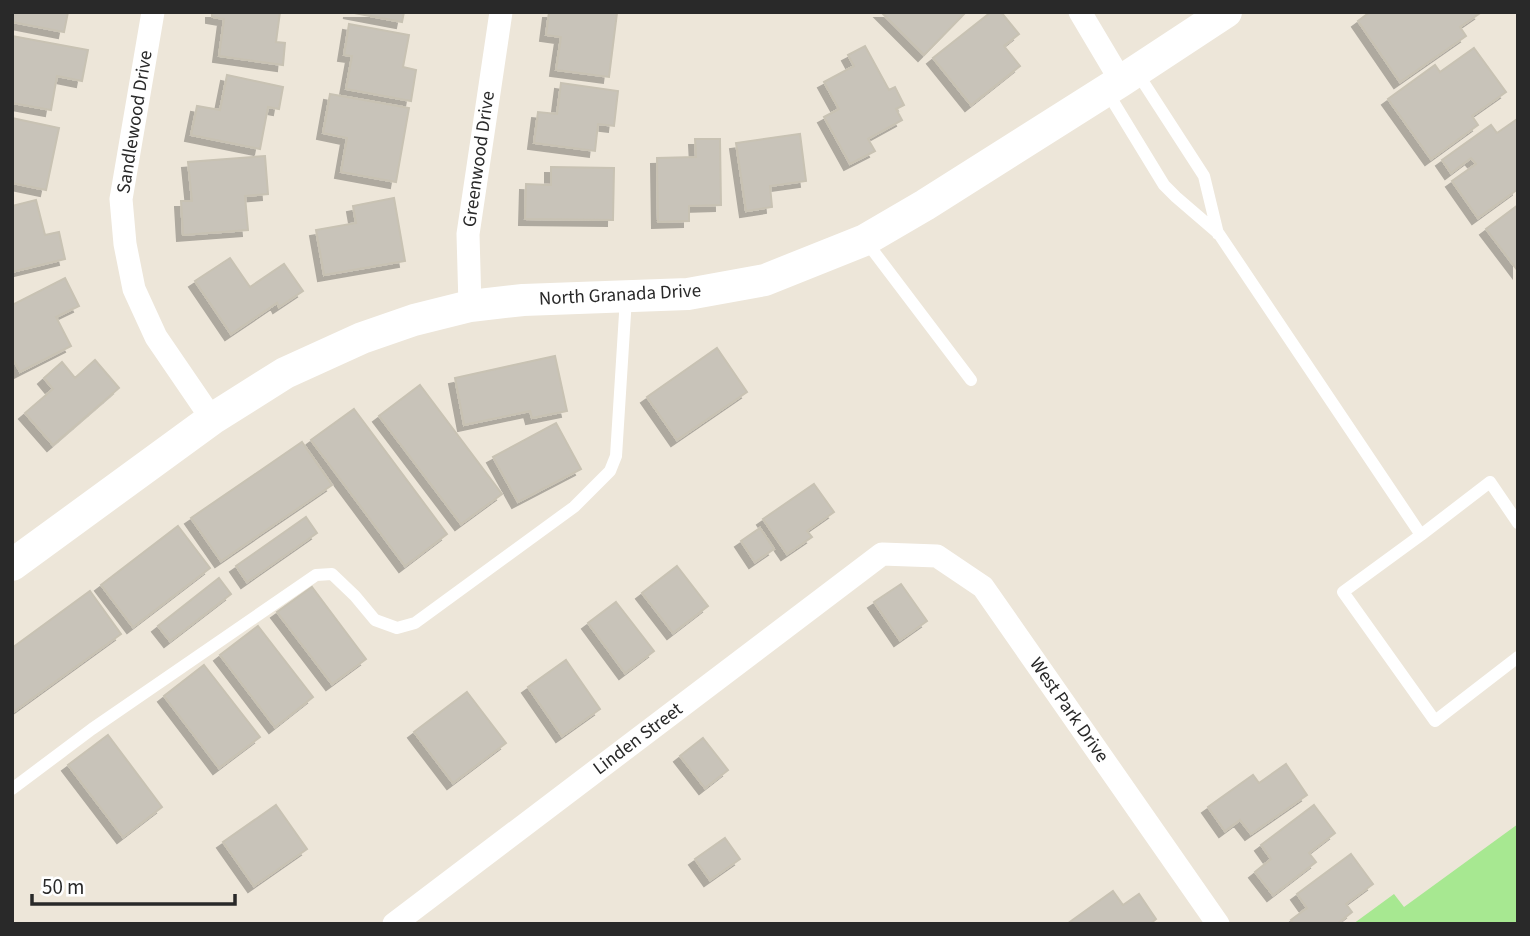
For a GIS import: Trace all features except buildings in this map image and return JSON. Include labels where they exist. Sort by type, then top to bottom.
[{"type":"street","name":"Sandlewood Drive","points":[[153,12],[121,200],[125,244],[134,289],[156,337],[212,419]]},
{"type":"street","name":"Greenwood Drive","points":[[470,306],[468,234],[501,12]]},
{"type":"street","points":[[1080,12],[1121,80]]},
{"type":"street","name":"North Granada Drive","points":[[12,565],[212,419],[285,373],[362,338],[414,320],[470,306],[523,300],[688,294],[765,279],[865,240],[925,205],[1226,12]]},
{"type":"street","name":"Linden Street","points":[[394,924],[882,554]]},
{"type":"street","name":"West Park Drive","points":[[882,554],[937,556],[983,587],[1218,924]]},
{"type":"lane","points":[[1121,80],[1164,185],[1219,234],[1421,536]]},
{"type":"lane","points":[[1121,80],[1204,176],[1219,234]]},
{"type":"lane","points":[[865,240],[971,380]]},
{"type":"lane","points":[[12,789],[92,729],[316,575],[332,574],[375,620],[397,628],[415,623],[574,507],[610,471],[617,456],[626,297]]},
{"type":"lane","points":[[1518,523],[1490,482],[1343,592],[1435,721],[1518,657]]},
{"type":"green space","points":[[1518,824],[1518,924],[1353,924],[1394,894],[1404,907]]}]
